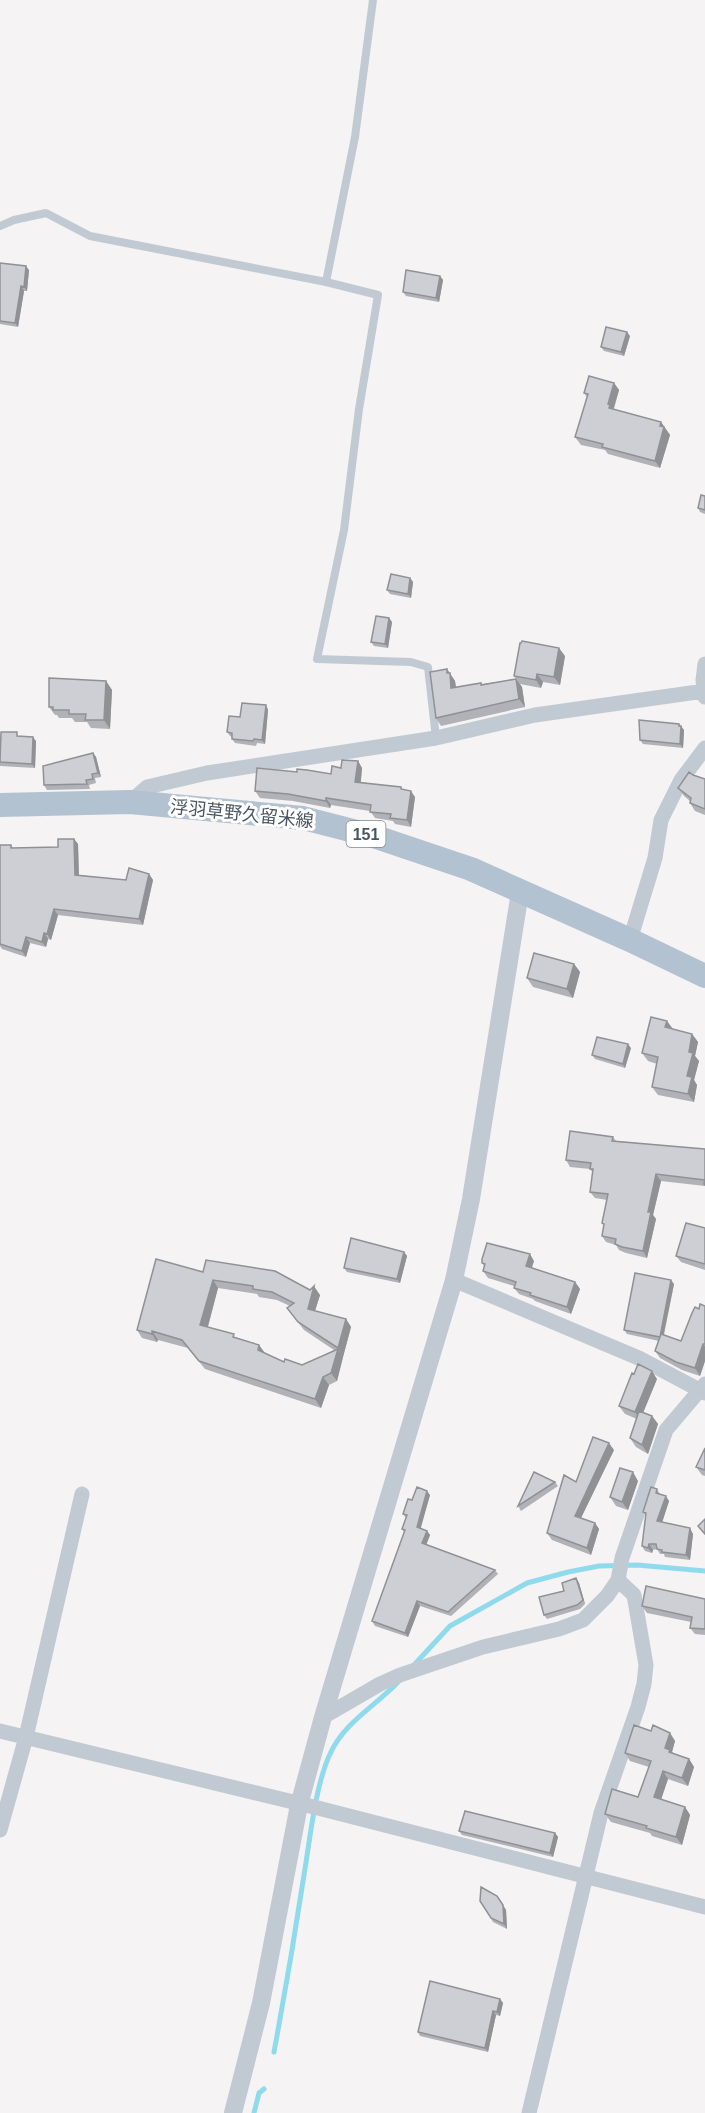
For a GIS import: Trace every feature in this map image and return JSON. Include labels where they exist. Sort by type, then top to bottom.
[{"type":"main road","name":"浮羽草野久留米線","points":[[0,805],[130,802],[303,818],[373,836],[471,869],[705,976]]},
{"type":"street","points":[[705,663],[703,680],[705,697]]},
{"type":"street","points":[[130,802],[147,787],[207,773],[436,738],[535,715],[705,691]]},
{"type":"street","points":[[630,940],[655,858],[661,820],[681,780],[705,748]]},
{"type":"street","points":[[232,2113],[311,1807],[323,1717],[454,1280],[471,1199],[520,892]]},
{"type":"street","points":[[323,1717],[400,1675],[483,1647],[559,1629],[584,1620],[607,1596],[620,1570],[666,1430],[703,1389],[641,1359],[454,1280]]},
{"type":"street","points":[[0,1830],[26,1737],[82,1494]]},
{"type":"street","points":[[530,2113],[601,1813],[638,1707],[645,1675],[646,1665],[634,1595],[620,1570]]},
{"type":"street","points":[[0,1731],[705,1907]]},
{"type":"lane","points":[[326,282],[355,137],[373,0]]},
{"type":"lane","points":[[0,226],[14,220],[46,213],[90,236],[326,282],[378,296],[359,409],[344,530],[317,659],[411,662],[428,667],[436,738]]},
{"type":"building","points":[[0,263],[26,266],[24,287],[21,286],[15,323],[0,321]]},
{"type":"building","points":[[406,270],[440,276],[436,298],[403,292]]},
{"type":"building","points":[[606,327],[627,332],[621,352],[601,347]]},
{"type":"building","points":[[589,376],[614,383],[609,408],[661,422],[660,426],[664,427],[655,461],[602,447],[603,444],[575,437],[588,394],[584,393]]},
{"type":"building","points":[[701,495],[705,496],[705,510],[698,508]]},
{"type":"building","points":[[391,574],[410,578],[408,594],[387,590]]},
{"type":"building","points":[[376,616],[389,618],[385,644],[371,642]]},
{"type":"building","points":[[522,641],[559,648],[554,677],[537,674],[536,680],[514,676]]},
{"type":"building","points":[[447,669],[447,673],[450,673],[451,688],[516,679],[519,699],[436,718],[430,672]]},
{"type":"building","points":[[49,678],[106,681],[104,720],[85,720],[86,714],[69,714],[69,710],[53,710],[53,707],[49,707]]},
{"type":"building","points":[[242,703],[266,705],[262,740],[232,739],[232,733],[227,732],[229,716],[240,717]]},
{"type":"building","points":[[639,720],[679,724],[681,726],[680,744],[640,740]]},
{"type":"building","points":[[1,732],[17,732],[17,736],[33,737],[32,764],[0,762]]},
{"type":"building","points":[[93,753],[98,773],[92,774],[93,779],[86,780],[87,784],[44,785],[43,766]]},
{"type":"building","points":[[342,760],[358,761],[355,782],[401,787],[401,789],[411,791],[407,820],[390,818],[391,814],[370,812],[371,805],[255,791],[257,768],[297,772],[297,769],[331,774],[332,766],[341,768]]},
{"type":"building","points":[[689,772],[705,779],[705,809],[690,803],[691,798],[678,788]]},
{"type":"building","points":[[58,839],[74,839],[75,875],[126,880],[129,868],[149,874],[139,919],[54,909],[47,934],[44,933],[42,942],[26,937],[22,951],[0,944],[0,845],[11,845],[11,848],[58,847]]},
{"type":"building","points":[[534,953],[574,964],[567,989],[527,978]]},
{"type":"building","points":[[651,1017],[667,1021],[665,1027],[692,1034],[689,1052],[693,1053],[687,1076],[692,1077],[688,1094],[652,1087],[658,1057],[642,1053]]},
{"type":"building","points":[[597,1037],[628,1044],[623,1064],[592,1055]]},
{"type":"building","points":[[570,1131],[613,1137],[612,1141],[705,1149],[705,1180],[656,1174],[643,1251],[622,1247],[615,1244],[616,1239],[602,1236],[604,1224],[602,1223],[608,1194],[590,1192],[593,1169],[590,1169],[591,1163],[566,1160]]},
{"type":"building","points":[[686,1223],[705,1228],[705,1264],[676,1256]]},
{"type":"building","points":[[351,1238],[404,1252],[397,1279],[344,1268]]},
{"type":"building","points":[[487,1243],[530,1254],[526,1266],[575,1282],[567,1307],[530,1295],[531,1293],[514,1288],[516,1282],[483,1271],[485,1264],[482,1263],[482,1259]]},
{"type":"building","points":[[156,1259],[203,1272],[206,1260],[275,1271],[310,1290],[314,1286],[308,1309],[346,1319],[338,1348],[298,1322],[287,1308],[294,1303],[272,1292],[253,1289],[253,1286],[213,1280],[200,1325],[234,1334],[233,1337],[259,1345],[258,1350],[284,1362],[285,1359],[302,1365],[338,1349],[331,1373],[323,1377],[315,1399],[199,1361],[182,1340],[152,1331],[152,1334],[137,1330]]},
{"type":"building","points":[[635,1273],[671,1280],[660,1337],[624,1330]]},
{"type":"building","points":[[700,1304],[705,1306],[705,1344],[703,1344],[695,1368],[676,1362],[655,1351],[661,1334],[681,1341],[695,1307],[699,1309]]},
{"type":"building","points":[[638,1364],[652,1371],[635,1412],[619,1406]]},
{"type":"building","points":[[639,1411],[652,1416],[642,1445],[630,1438]]},
{"type":"building","points":[[593,1437],[609,1443],[575,1516],[595,1523],[587,1548],[547,1533],[564,1475],[576,1482]]},
{"type":"building","points":[[705,1448],[705,1470],[696,1467]]},
{"type":"building","points":[[620,1468],[633,1472],[622,1502],[610,1497]]},
{"type":"building","points":[[534,1472],[555,1482],[518,1506]]},
{"type":"building","points":[[417,1487],[427,1491],[417,1527],[427,1531],[422,1543],[495,1570],[448,1612],[417,1601],[405,1633],[372,1621],[405,1530],[402,1529],[407,1515],[403,1514],[408,1499],[412,1500]]},
{"type":"building","points":[[651,1487],[657,1489],[656,1493],[666,1496],[657,1521],[690,1528],[686,1555],[662,1552],[657,1549],[656,1544],[649,1544],[648,1548],[642,1546],[646,1513],[643,1512]]},
{"type":"building","points":[[705,1519],[705,1534],[698,1526]]},
{"type":"building","points":[[576,1578],[583,1600],[577,1605],[544,1615],[539,1597],[564,1591],[562,1583]]},
{"type":"building","points":[[646,1586],[705,1599],[705,1629],[690,1628],[692,1617],[642,1606]]},
{"type":"building","points":[[634,1725],[651,1731],[653,1725],[670,1733],[665,1748],[670,1750],[669,1752],[689,1759],[682,1778],[663,1771],[654,1797],[685,1807],[676,1837],[605,1814],[612,1789],[638,1797],[651,1761],[625,1753]]},
{"type":"building","points":[[465,1811],[555,1833],[550,1853],[459,1831]]},
{"type":"building","points":[[481,1887],[497,1896],[503,1905],[504,1924],[491,1918],[480,1901]]},
{"type":"building","points":[[430,1981],[500,1999],[497,2012],[493,2011],[485,2048],[418,2032]]},
{"type":"waterway","points":[[413,1666],[450,1626],[527,1583],[599,1566],[637,1565],[705,1571]]},
{"type":"waterway","points":[[274,2052],[320,1781],[330,1754],[343,1733],[399,1681]]},
{"type":"waterway","points":[[254,2113],[259,2093],[264,2089]]}]
